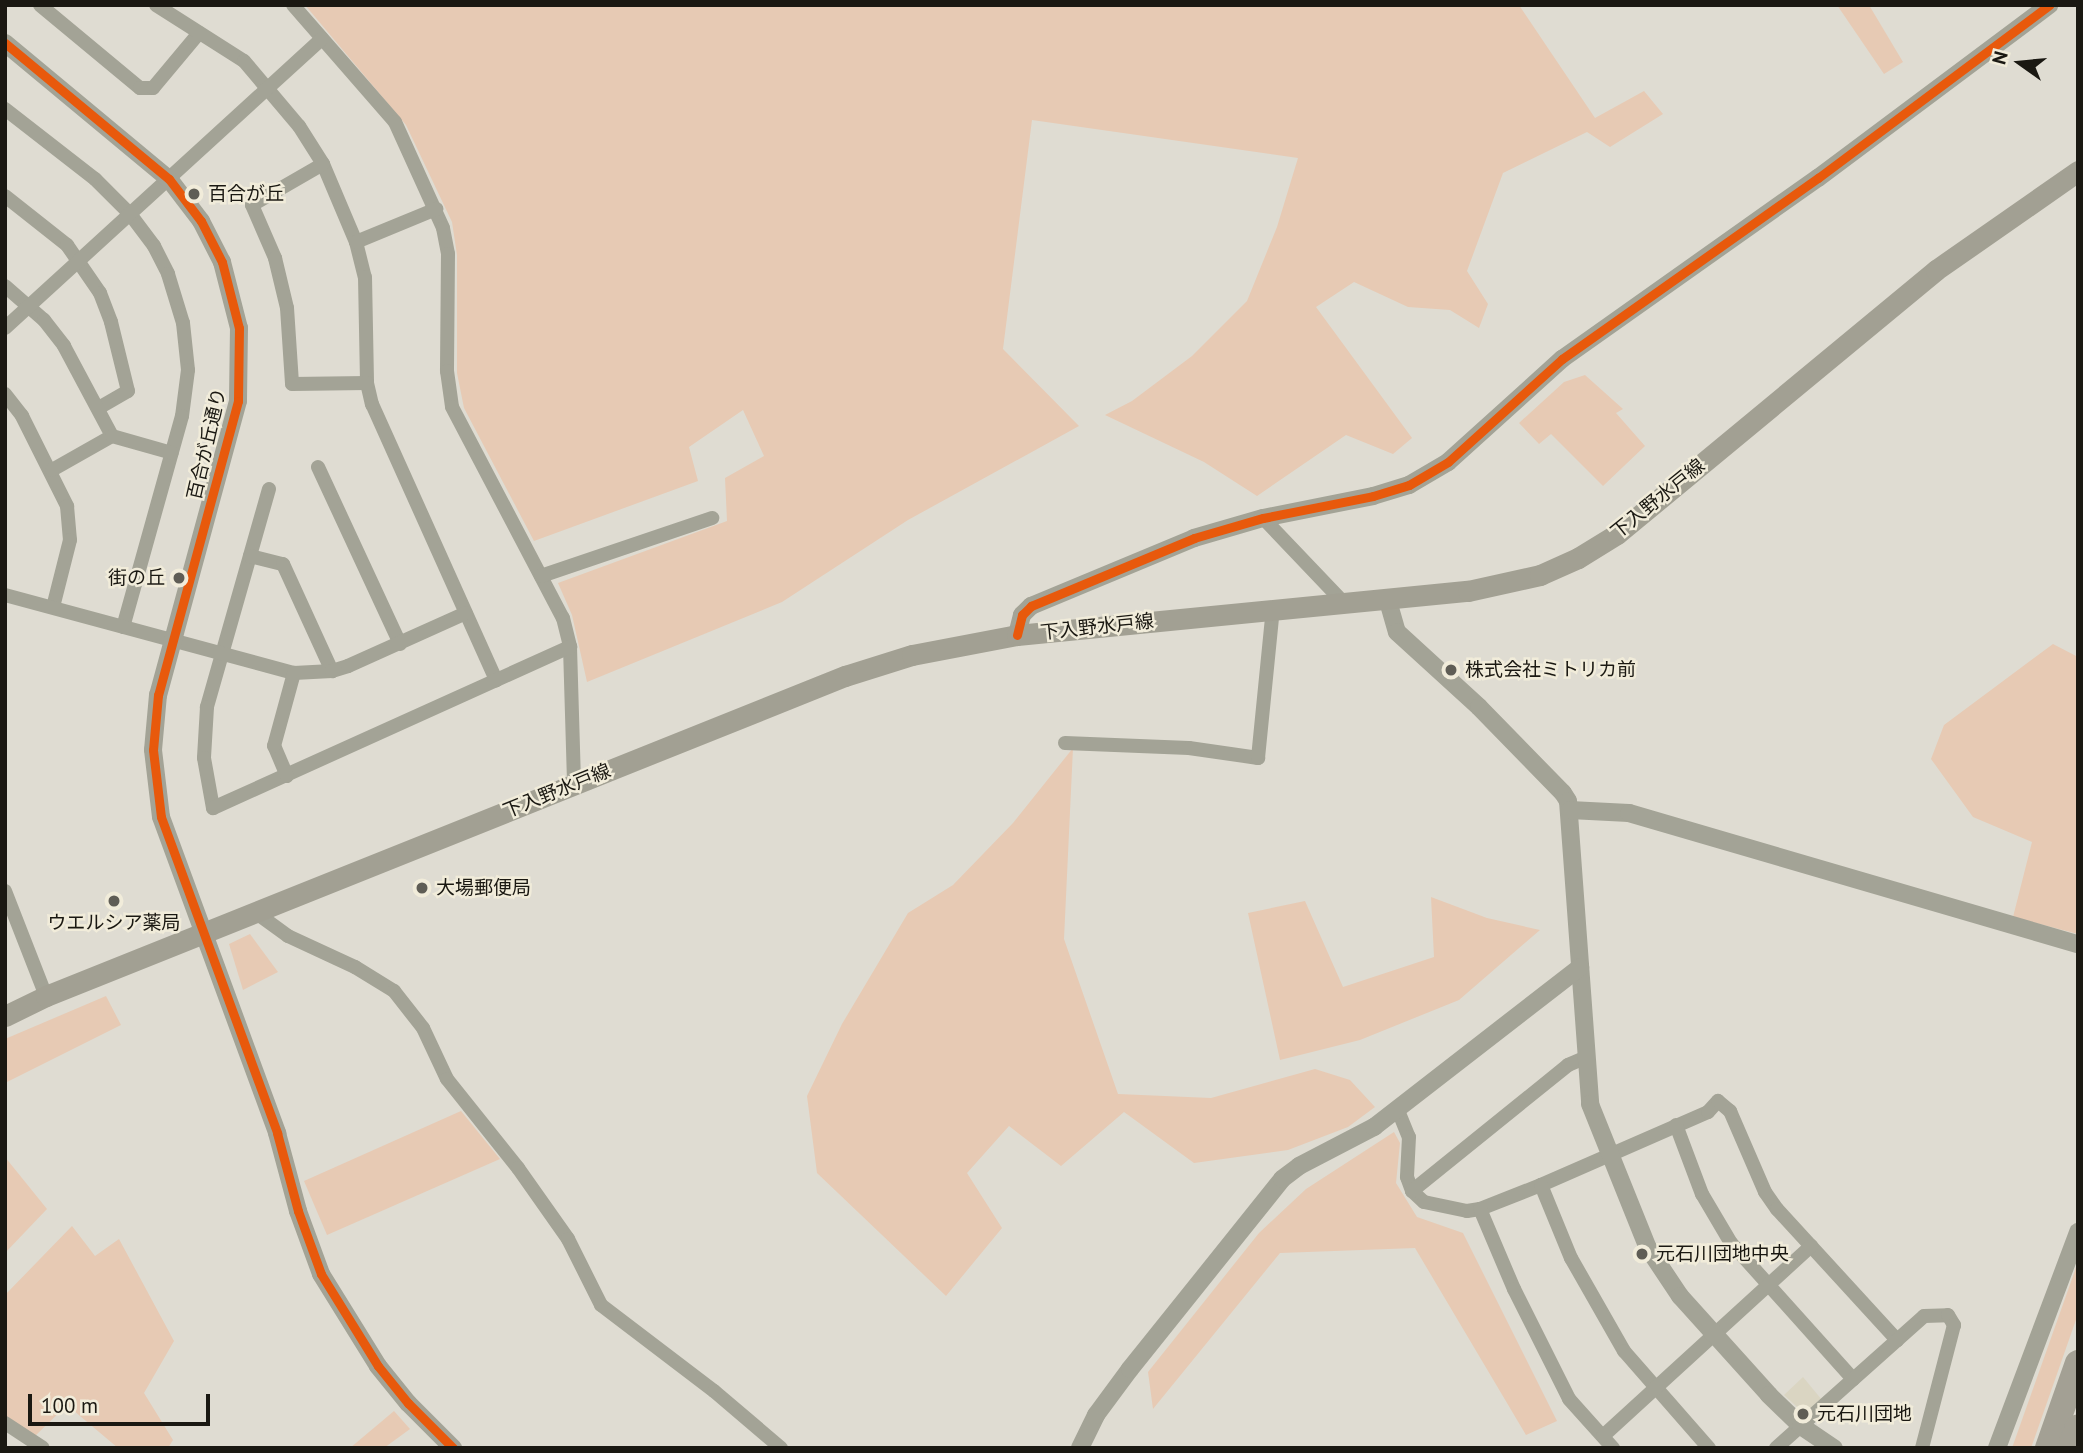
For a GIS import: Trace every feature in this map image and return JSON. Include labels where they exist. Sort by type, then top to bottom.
[{"type":"highway","points":[[2048,1448],[2078,1363]]},
{"type":"highway","points":[[2070,1448],[2078,1427]]},
{"type":"main road","name":"下入野水戸線","points":[[5,1016],[46,996],[845,676],[940,648],[1017,635],[1273,609],[1388,601],[1516,582],[1560,566],[1598,547],[1936,270],[2078,171]]},
{"type":"street","points":[[40,5],[140,88],[153,88],[199,33]]},
{"type":"street","points":[[156,5],[244,61],[269,87],[323,164],[356,242],[365,277],[368,383],[385,437],[496,680]]},
{"type":"street","points":[[293,5],[396,122],[436,209],[448,254],[447,371],[452,407],[563,618],[570,647],[574,784]]},
{"type":"street","points":[[1017,635],[1022,615],[1031,606],[1194,538],[1263,518],[1373,496],[1409,485],[1448,462],[1562,359],[1818,178],[2049,5]]},
{"type":"street","points":[[5,328],[322,39]]},
{"type":"street","name":"百合が丘通り","points":[[5,43],[169,179],[201,221],[222,262],[234,304],[240,351],[238,401],[171,641],[154,719],[154,769],[166,836],[205,933],[277,1133],[298,1211],[321,1274],[378,1366],[408,1403],[453,1448]]},
{"type":"street","points":[[5,109],[95,179],[130,214],[154,246],[168,274],[183,323],[188,370],[186,395],[123,627]]},
{"type":"street","points":[[323,164],[252,205],[275,258],[287,308],[292,384],[368,383]]},
{"type":"street","points":[[5,195],[67,245],[90,275],[111,322],[128,391],[98,408]]},
{"type":"street","points":[[356,242],[436,209]]},
{"type":"street","points":[[5,286],[30,306],[64,346],[112,436]]},
{"type":"street","points":[[5,394],[22,416],[52,470],[67,506],[70,540],[53,607]]},
{"type":"street","points":[[52,470],[112,436],[172,453]]},
{"type":"street","points":[[318,467],[400,644]]},
{"type":"street","points":[[269,489],[207,707],[204,730],[207,785],[213,808],[570,647]]},
{"type":"street","points":[[541,576],[712,518]]},
{"type":"street","points":[[1263,518],[1345,604]]},
{"type":"street","points":[[250,556],[283,564],[332,671]]},
{"type":"street","points":[[5,595],[294,674],[332,671],[400,644],[466,613]]},
{"type":"street","points":[[1388,601],[1397,632],[1479,707],[1563,793],[1570,810],[1590,1104],[1648,1248],[1680,1296],[1716,1335],[1801,1426],[1834,1448]]},
{"type":"street","points":[[1065,743],[1189,748],[1258,758],[1273,609]]},
{"type":"street","points":[[287,776],[274,746],[294,674]]},
{"type":"street","points":[[1570,810],[1602,809],[1629,813],[2078,944]]},
{"type":"street","points":[[5,891],[46,996]]},
{"type":"street","points":[[255,912],[288,936],[355,967],[394,992],[423,1028],[447,1079],[518,1168],[568,1239],[601,1305],[714,1391],[781,1448]]},
{"type":"street","points":[[1080,1448],[1096,1415],[1266,1195],[1299,1166],[1363,1133],[1580,967]]},
{"type":"street","points":[[1412,1191],[1569,1065],[1587,1056]]},
{"type":"street","points":[[1397,1108],[1409,1137],[1406,1177],[1412,1191],[1423,1202],[1449,1210],[1480,1209],[1541,1185],[1708,1112],[1718,1101],[1730,1111],[1765,1192],[1897,1340]]},
{"type":"street","points":[[1676,1125],[1713,1218],[1768,1287],[1853,1379]]},
{"type":"street","points":[[1541,1185],[1578,1269],[1623,1351],[1709,1448]]},
{"type":"street","points":[[1480,1209],[1514,1289],[1569,1399],[1613,1448]]},
{"type":"street","points":[[1997,1448],[2045,1313],[2078,1231]]},
{"type":"street","points":[[1603,1436],[1811,1246]]},
{"type":"street","points":[[1776,1448],[1924,1316],[1948,1315],[1954,1325],[1922,1448]]},
{"type":"street","points":[[5,1423],[43,1448]]},
{"type":"shaded area","points":[[305,5],[1519,5],[1595,118],[1644,91],[1663,114],[1610,147],[1587,132],[1503,173],[1467,271],[1488,304],[1479,328],[1450,310],[1408,307],[1354,282],[1316,307],[1412,438],[1393,454],[1346,435],[1257,496],[1204,462],[1105,415],[1132,401],[1192,356],[1247,301],[1277,227],[1298,158],[1032,120],[1003,349],[1079,426],[908,520],[782,602],[587,682],[572,615],[558,583],[727,521],[725,478],[764,456],[743,410],[689,447],[698,481],[534,541],[464,408],[457,373],[457,255],[452,222],[406,125]]},
{"type":"shaded area","points":[[1837,5],[1869,5],[1903,62],[1884,74]]},
{"type":"shaded area","points":[[1585,375],[1623,409],[1616,413],[1645,446],[1603,486],[1551,434],[1539,444],[1519,423],[1564,382]]},
{"type":"shaded area","points":[[2053,644],[2078,657],[2078,934],[2013,917],[2032,842],[1973,817],[1931,759],[1944,725]]},
{"type":"shaded area","points":[[1073,748],[1064,939],[1118,1094],[1211,1098],[1315,1069],[1350,1080],[1375,1107],[1348,1127],[1288,1150],[1194,1163],[1124,1112],[1061,1166],[1009,1126],[967,1173],[1002,1228],[946,1296],[817,1173],[807,1096],[842,1024],[908,913],[953,885],[1013,823]]},
{"type":"shaded area","points":[[1431,897],[1487,918],[1540,930],[1459,1000],[1360,1040],[1280,1060],[1248,913],[1305,901],[1343,987],[1434,957]]},
{"type":"shaded area","points":[[250,934],[278,972],[243,990],[229,944]]},
{"type":"shaded area","points":[[106,996],[121,1025],[5,1083],[5,1039]]},
{"type":"shaded area","points":[[461,1111],[500,1159],[327,1235],[304,1181]]},
{"type":"shaded area","points":[[1394,1132],[1400,1143],[1396,1183],[1417,1217],[1463,1233],[1557,1421],[1526,1435],[1415,1248],[1280,1253],[1153,1409],[1148,1372],[1259,1233],[1306,1189]]},
{"type":"shaded area","points":[[5,1157],[47,1209],[5,1253]]},
{"type":"shaded area","points":[[72,1226],[95,1256],[119,1239],[174,1341],[144,1393],[173,1440],[168,1448],[118,1448],[67,1405],[35,1436],[5,1416],[5,1295]]},
{"type":"shaded area","points":[[2078,1262],[2078,1314],[2031,1448],[2012,1448]]},
{"type":"shaded area","points":[[1803,1377],[1822,1400],[1806,1415],[1784,1395]]},
{"type":"shaded area","points":[[394,1411],[410,1429],[384,1448],[350,1448]]},
{"type":"cycle path","points":[[1017,635],[1022,615],[1031,606],[1194,538],[1263,518],[1373,496],[1409,485],[1448,462],[1562,359],[1818,178],[2049,5]]},
{"type":"cycle path","points":[[5,43],[169,179],[201,221],[222,262],[239,328],[238,401],[158,695],[153,750],[161,817],[277,1133],[298,1211],[321,1274],[378,1366],[408,1403],[453,1448]]},
{"type":"place","name":"百合が丘","points":[[194,194]]},
{"type":"place","name":"街の丘","points":[[179,578]]},
{"type":"place","name":"株式会社ミトリカ前","points":[[1451,670]]},
{"type":"place","name":"大場郵便局","points":[[422,888]]},
{"type":"place","name":"ウエルシア薬局","points":[[114,901]]},
{"type":"place","name":"元石川団地中央","points":[[1642,1254]]},
{"type":"place","name":"元石川団地","points":[[1803,1414]]}]
